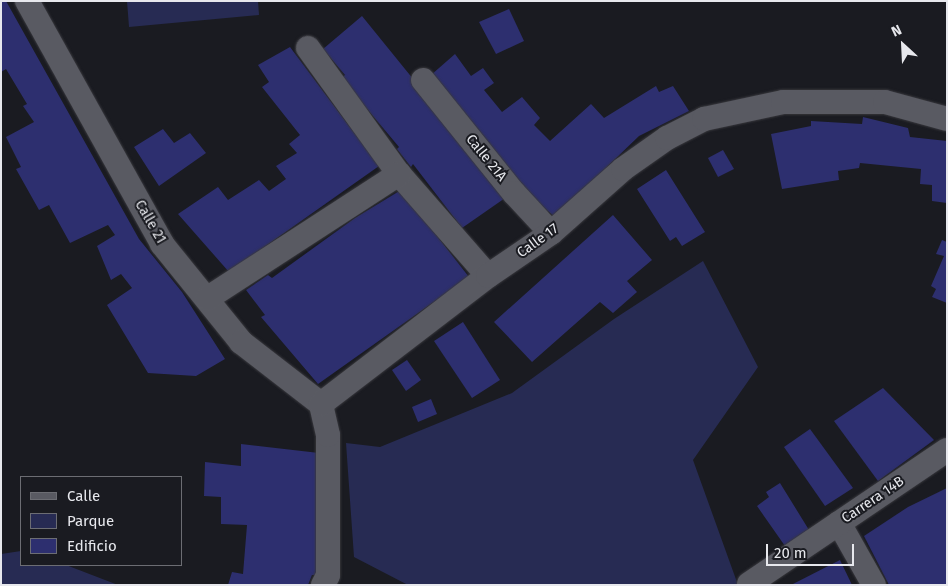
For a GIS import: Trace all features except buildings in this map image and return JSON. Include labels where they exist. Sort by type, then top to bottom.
[{"type":"street","name":"Calle 21","points":[[27,1],[162,244],[208,298],[241,342],[321,404]]},
{"type":"street","points":[[308,48],[399,174],[488,276]]},
{"type":"street","name":"Calle 21A","points":[[424,80],[514,193],[551,233]]},
{"type":"street","name":"Calle 17","points":[[321,404],[488,276],[551,233],[624,169],[667,138],[704,119],[783,102],[885,102],[947,119]]},
{"type":"street","points":[[208,298],[399,174]]},
{"type":"street","points":[[321,404],[328,435],[328,575],[323,585]]},
{"type":"street","name":"Carrera 14B","points":[[749,584],[947,450]]},
{"type":"street","points":[[839,523],[874,585]]},
{"type":"green space","points":[[127,1],[258,1],[259,15],[129,27]]},
{"type":"green space","points":[[703,261],[758,367],[693,460],[738,585],[408,585],[354,557],[346,443],[380,447],[512,393],[614,319]]},
{"type":"green space","points":[[20,551],[20,566],[69,566],[118,585],[1,585],[1,554]]}]
